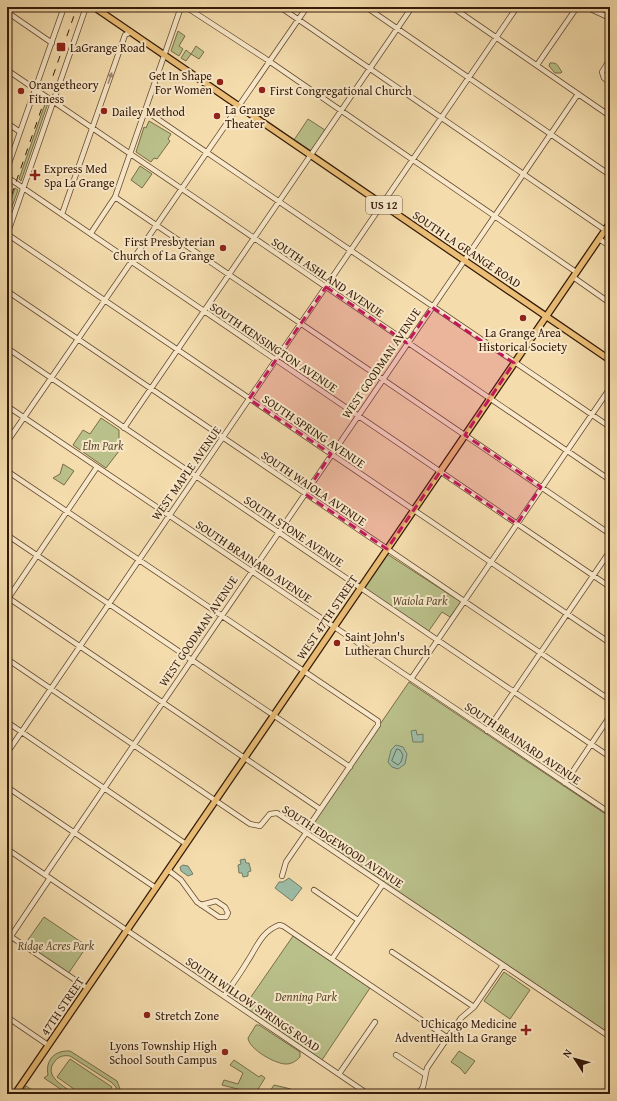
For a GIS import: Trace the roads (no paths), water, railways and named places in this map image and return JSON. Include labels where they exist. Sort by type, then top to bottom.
[{"type":"main road","name":"SOUTH LA GRANGE ROAD","points":[[94,7],[610,360]]},
{"type":"main road","name":"WEST 47TH STREET","points":[[127,930],[610,223]]},
{"type":"main road","name":"47TH STREET","points":[[15,1094],[127,930]]},
{"type":"street","points":[[7,169],[64,7]]},
{"type":"street","points":[[7,235],[86,7]]},
{"type":"street","points":[[91,233],[115,197],[181,7]]},
{"type":"street","points":[[186,7],[494,216],[610,303]]},
{"type":"street","points":[[280,7],[605,230]]},
{"type":"street","points":[[7,442],[307,7]]},
{"type":"street","points":[[366,7],[610,175]]},
{"type":"street","points":[[124,428],[412,7]]},
{"type":"street","points":[[452,7],[610,116]]},
{"type":"street","name":"WEST MAPLE AVENUE","points":[[7,753],[517,7]]},
{"type":"street","points":[[537,65],[577,7]]},
{"type":"street","points":[[586,7],[610,18]]},
{"type":"street","points":[[7,12],[52,43]]},
{"type":"street","points":[[62,214],[125,35],[131,32]]},
{"type":"street","points":[[610,59],[602,72],[604,78],[610,83]]},
{"type":"street","name":"SOUTH ASHLAND AVENUE","points":[[7,70],[610,480]]},
{"type":"street","name":"WEST GOODMAN AVENUE","points":[[45,875],[382,379],[578,94]]},
{"type":"street","points":[[146,111],[610,427]]},
{"type":"street","points":[[7,123],[20,132]]},
{"type":"street","name":"SOUTH KENSINGTON AVENUE","points":[[7,177],[610,587]]},
{"type":"street","points":[[115,197],[610,534]]},
{"type":"street","name":"SOUTH SPRING AVENUE","points":[[7,235],[610,643]]},
{"type":"street","points":[[599,239],[610,246]]},
{"type":"street","name":"SOUTH WAIOLA AVENUE","points":[[7,292],[610,700]]},
{"type":"street","name":"SOUTH STONE AVENUE","points":[[7,348],[195,477],[610,757]]},
{"type":"street","points":[[411,679],[610,388]]},
{"type":"street","name":"SOUTH BRAINARD AVENUE","points":[[7,406],[610,813]]},
{"type":"street","points":[[97,467],[8,598],[320,809]]},
{"type":"street","points":[[7,471],[222,615],[378,723],[350,767],[309,826]]},
{"type":"street","points":[[7,535],[350,767]]},
{"type":"street","points":[[488,731],[610,552]]},
{"type":"street","name":"SOUTH EDGEWOOD AVENUE","points":[[7,659],[256,826],[264,824],[270,814],[275,812],[610,1037]]},
{"type":"street","points":[[565,783],[610,716]]},
{"type":"street","points":[[7,722],[186,844]]},
{"type":"street","points":[[7,787],[156,888]]},
{"type":"street","points":[[282,876],[286,862],[306,833]]},
{"type":"street","name":"SOUTH WILLOW SPRINGS ROAD","points":[[7,850],[368,1094]]},
{"type":"street","points":[[168,870],[181,880],[192,898],[201,905],[219,917],[226,917],[228,913],[225,907],[216,901],[201,905]]},
{"type":"street","points":[[7,942],[9,935],[50,878]]},
{"type":"street","points":[[332,959],[383,884]]},
{"type":"street","points":[[314,890],[358,920]]},
{"type":"street","points":[[224,996],[249,960],[259,940],[279,925],[283,926],[448,1038]]},
{"type":"street","points":[[9,935],[88,988]]},
{"type":"street","points":[[392,952],[474,1007]]},
{"type":"street","points":[[418,1094],[423,1086],[427,1068],[464,1015],[474,1007],[503,965]]},
{"type":"street","points":[[7,1017],[48,1045]]},
{"type":"street","points":[[339,1074],[375,1022]]},
{"type":"street","points":[[396,1055],[425,1074]]},
{"type":"water","points":[[416,730],[417,735],[423,734],[423,742],[413,742],[411,731]]},
{"type":"water","points":[[396,745],[403,747],[407,754],[405,764],[398,769],[392,767],[388,762],[391,750]]},
{"type":"water","points":[[245,859],[246,863],[249,863],[251,871],[248,872],[248,876],[243,877],[242,873],[239,873],[238,865],[241,864],[240,860]]},
{"type":"water","points":[[183,865],[188,866],[193,874],[188,876],[181,871],[180,867]]},
{"type":"water","points":[[289,878],[302,888],[292,901],[275,888],[279,882],[283,882]]},
{"type":"railway","points":[[7,208],[77,7]]},
{"type":"place","name":"LaGrange Road","points":[[61,47]]},
{"type":"place","name":"Get In Shape For Women","points":[[220,82]]},
{"type":"place","name":"First Congregational Church","points":[[262,90]]},
{"type":"place","name":"Orangetheory Fitness","points":[[21,91]]},
{"type":"place","name":"Dailey Method","points":[[104,111]]},
{"type":"place","name":"La Grange Theater","points":[[217,116]]},
{"type":"place","name":"Express Med Spa La Grange","points":[[35,175]]},
{"type":"place","name":"First Presbyterian Church of La Grange","points":[[223,248]]},
{"type":"place","name":"La Grange Area Historical Society","points":[[523,318]]},
{"type":"place","name":"Saint John's Lutheran Church","points":[[337,643]]},
{"type":"place","name":"Stretch Zone","points":[[147,1015]]},
{"type":"place","name":"UChicago Medicine AdventHealth La Grange","points":[[526,1030]]},
{"type":"place","name":"Lyons Township High School South Campus","points":[[225,1052]]},
{"type":"park label","name":"Elm Park","points":[[103,445]]},
{"type":"park label","name":"Waiola Park","points":[[420,600]]},
{"type":"park label","name":"Ridge Acres Park","points":[[56,945]]},
{"type":"park label","name":"Denning Park","points":[[306,996]]}]
